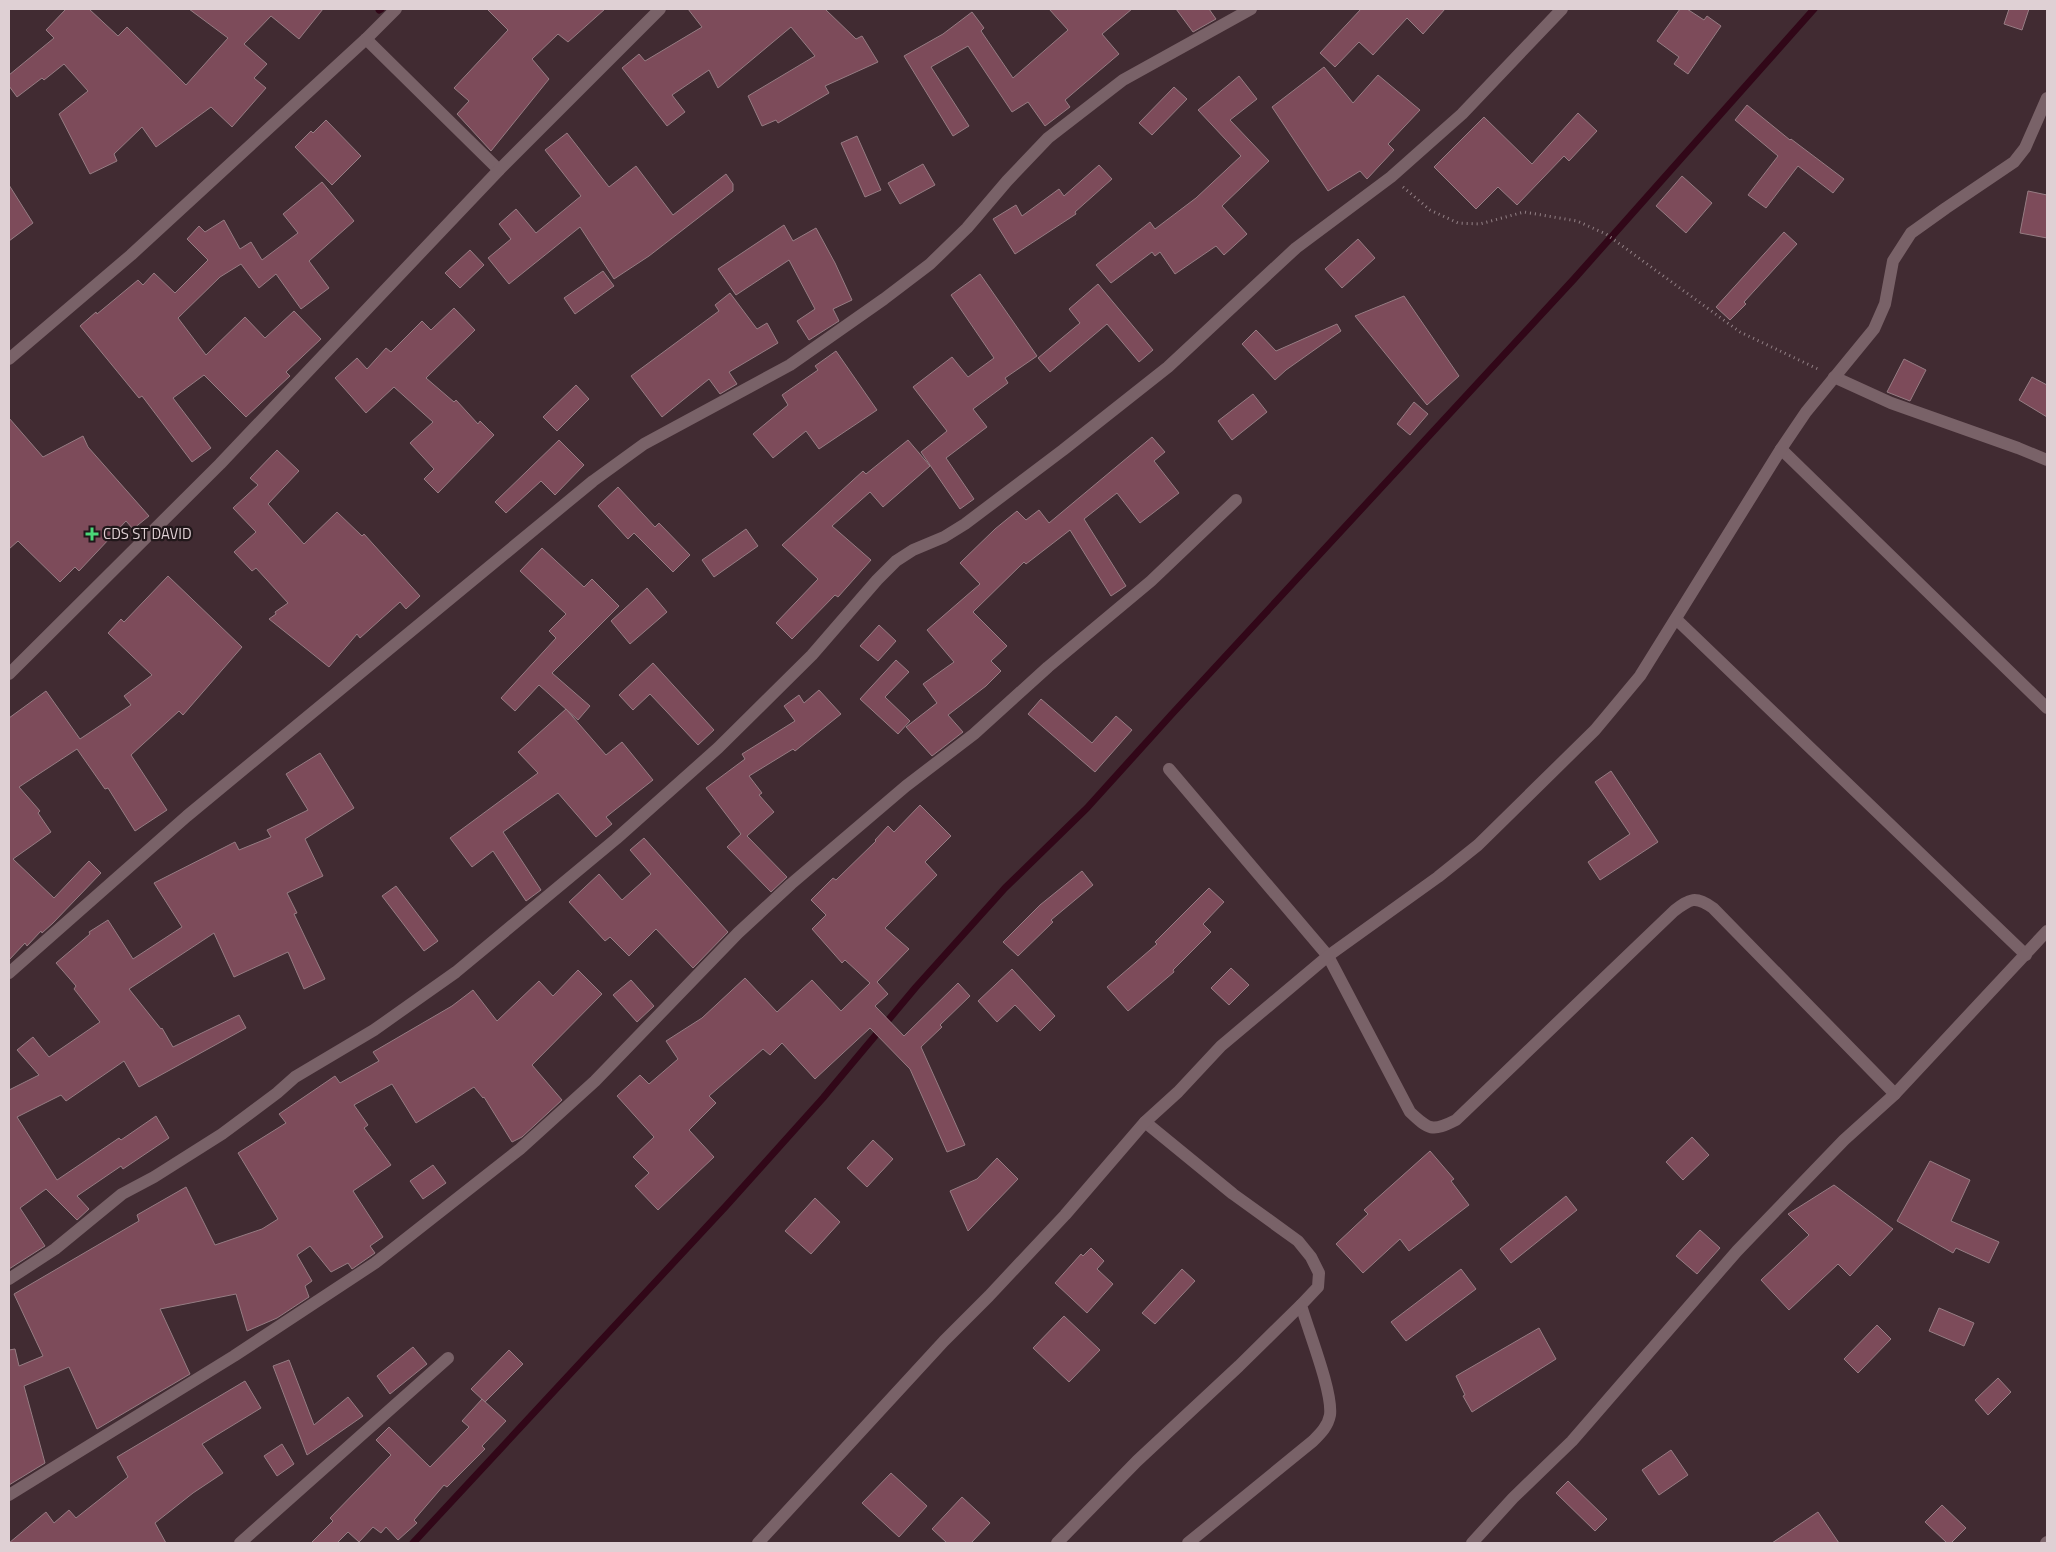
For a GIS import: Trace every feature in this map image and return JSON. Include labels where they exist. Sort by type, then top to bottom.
[{"type":"street","points":[[9,359],[131,255],[366,39],[396,9]]},
{"type":"street","points":[[9,674],[220,464],[499,170],[660,9]]},
{"type":"street","points":[[9,973],[187,816],[585,487],[644,444],[790,365],[884,299],[930,264],[1048,138],[1123,80],[1251,9]]},
{"type":"street","points":[[9,1279],[55,1249],[122,1194],[154,1177],[234,1126],[278,1093],[295,1077],[374,1030],[456,972],[616,839],[718,748],[812,655],[877,580],[896,561],[913,550],[944,537],[965,524],[1064,450],[1168,367],[1296,248],[1391,177],[1462,114],[1562,9]]},
{"type":"street","points":[[366,39],[499,170]]},
{"type":"street","points":[[758,1543],[937,1348],[1065,1215],[1146,1122],[1247,1023],[1328,956],[1438,877],[1478,845],[1595,730],[1640,676],[1806,412],[1874,329],[1885,304],[1893,261],[1912,233],[2014,162],[2025,148],[2047,98]]},
{"type":"street","points":[[1834,377],[1892,403],[2047,460]]},
{"type":"street","points":[[1781,449],[2047,708]]},
{"type":"street","points":[[9,1495],[234,1356],[375,1263],[520,1149],[595,1081],[700,971],[791,884],[906,786],[974,734],[1048,667],[1152,581],[1236,500]]},
{"type":"street","points":[[1676,619],[2026,955]]},
{"type":"street","points":[[1169,769],[1328,956],[1410,1112],[1426,1127],[1440,1128],[1456,1120],[1674,911],[1688,901],[1702,900],[1713,908],[1895,1094]]},
{"type":"street","points":[[1472,1543],[1513,1498],[1572,1441],[1737,1251],[1844,1140],[1895,1094],[2047,931]]},
{"type":"street","points":[[1058,1543],[1137,1460],[1239,1366],[1318,1287],[1319,1273],[1312,1257],[1298,1241],[1233,1194],[1146,1122]]},
{"type":"street","points":[[1188,1543],[1313,1441],[1325,1428],[1330,1416],[1330,1400],[1300,1305]]},
{"type":"street","points":[[240,1543],[448,1358]]},
{"type":"path","points":[[1391,177],[1430,210],[1458,223],[1480,224],[1524,212],[1578,221],[1606,234],[1740,332],[1834,377]]},
{"type":"building","points":[[66,9],[89,9],[118,36],[127,27],[186,85],[228,38],[189,9],[323,9],[299,39],[271,16],[244,44],[267,64],[254,78],[266,88],[232,127],[211,107],[156,147],[142,127],[114,154],[117,161],[90,174],[59,114],[88,91],[64,64],[44,80],[42,78],[17,97],[9,86],[9,75],[54,38],[46,30]]},
{"type":"building","points":[[487,9],[605,9],[568,42],[558,34],[532,59],[549,79],[491,151],[457,114],[469,101],[454,88],[508,30]]},
{"type":"building","points":[[688,9],[825,9],[856,39],[862,36],[878,62],[825,86],[829,93],[778,123],[776,120],[762,126],[748,96],[815,56],[791,27],[718,88],[709,70],[672,95],[685,112],[667,126],[622,68],[639,54],[645,61],[702,27]]},
{"type":"building","points":[[1049,9],[1132,9],[1102,34],[1119,54],[1065,100],[1070,107],[1045,126],[1028,102],[1012,112],[968,46],[931,67],[969,126],[953,136],[904,56],[943,34],[972,12],[984,28],[981,31],[1013,78],[1068,30]]},
{"type":"building","points":[[1176,9],[1209,9],[1216,19],[1193,32]]},
{"type":"building","points":[[1361,9],[1445,9],[1423,34],[1407,18],[1373,55],[1359,42],[1335,67],[1320,53]]},
{"type":"building","points":[[1680,9],[1687,9],[1704,20],[1707,16],[1721,26],[1688,74],[1674,64],[1679,57],[1657,41]]},
{"type":"building","points":[[2009,9],[2029,9],[2022,30],[2004,24]]},
{"type":"building","points":[[1324,67],[1353,103],[1378,75],[1420,110],[1388,144],[1394,150],[1367,179],[1360,171],[1328,191],[1272,107]]},
{"type":"building","points":[[1239,76],[1257,99],[1230,120],[1269,161],[1222,206],[1247,234],[1224,255],[1216,246],[1175,274],[1160,252],[1155,256],[1152,252],[1111,283],[1096,265],[1150,222],[1155,229],[1196,198],[1241,156],[1198,110]]},
{"type":"building","points":[[1174,87],[1187,99],[1152,135],[1139,123]]},
{"type":"building","points":[[1747,105],[1790,140],[1844,179],[1833,193],[1798,166],[1766,208],[1748,195],[1778,156],[1735,120]]},
{"type":"building","points":[[1578,113],[1597,131],[1569,161],[1564,156],[1517,205],[1498,187],[1476,209],[1434,167],[1484,117],[1532,164]]},
{"type":"building","points":[[326,120],[361,156],[332,185],[295,147],[311,131],[313,133]]},
{"type":"building","points":[[567,133],[609,187],[636,166],[673,215],[726,174],[733,184],[733,191],[649,256],[614,279],[580,227],[509,284],[488,258],[511,239],[499,224],[516,209],[536,233],[581,196],[545,150]]},
{"type":"building","points":[[857,136],[881,190],[865,197],[841,143]]},
{"type":"building","points":[[923,164],[935,185],[900,204],[888,183]]},
{"type":"building","points":[[1099,165],[1112,179],[1075,212],[1076,214],[1015,254],[993,219],[1016,205],[1022,216],[1059,189],[1064,196]]},
{"type":"building","points":[[1682,176],[1712,203],[1686,233],[1656,206]]},
{"type":"building","points":[[322,182],[354,221],[309,261],[329,288],[301,309],[276,274],[259,288],[241,264],[220,277],[178,318],[206,355],[245,317],[265,338],[294,311],[321,339],[286,372],[290,376],[246,417],[204,375],[173,398],[211,448],[192,462],[142,396],[139,398],[80,326],[138,280],[143,285],[154,273],[175,293],[208,260],[187,239],[199,226],[205,232],[224,220],[240,249],[251,242],[262,260],[298,233],[283,214]]},
{"type":"building","points":[[9,185],[33,223],[9,241]]},
{"type":"building","points":[[2028,191],[2047,195],[2047,238],[2020,233]]},
{"type":"building","points":[[784,225],[793,241],[816,228],[852,300],[833,309],[839,321],[809,340],[797,321],[815,309],[789,260],[736,295],[718,269]]},
{"type":"building","points":[[1784,232],[1797,244],[1730,320],[1716,307]]},
{"type":"building","points":[[1358,239],[1375,258],[1342,288],[1325,269]]},
{"type":"building","points":[[470,250],[484,265],[460,288],[445,273]]},
{"type":"building","points":[[603,271],[614,286],[575,314],[564,298]]},
{"type":"building","points":[[980,274],[1037,356],[1005,378],[1008,383],[973,409],[987,427],[946,458],[974,499],[960,509],[921,452],[947,431],[913,387],[952,357],[968,377],[994,358],[951,295]]},
{"type":"building","points":[[1098,284],[1153,350],[1139,362],[1107,324],[1050,372],[1038,358],[1080,323],[1069,309]]},
{"type":"building","points":[[730,293],[757,329],[767,323],[778,343],[729,372],[737,384],[720,394],[709,379],[662,417],[631,376],[719,311],[715,305]]},
{"type":"building","points":[[1404,296],[1459,376],[1427,405],[1355,316]]},
{"type":"building","points":[[454,308],[475,330],[426,378],[454,402],[456,400],[478,424],[480,421],[494,435],[438,493],[424,479],[434,469],[410,443],[433,422],[394,387],[366,413],[335,378],[357,358],[367,369],[386,348],[391,352],[422,321],[431,330]]},
{"type":"building","points":[[1337,324],[1341,331],[1275,380],[1242,344],[1256,330],[1276,351]]},
{"type":"building","points":[[836,351],[877,410],[819,449],[806,431],[773,458],[753,434],[788,405],[782,395],[818,370],[815,366]]},
{"type":"building","points":[[1904,359],[1926,370],[1910,401],[1887,392]]},
{"type":"building","points":[[2032,377],[2047,385],[2047,417],[2019,400]]},
{"type":"building","points":[[576,385],[589,399],[557,431],[543,417]]},
{"type":"building","points":[[1253,394],[1267,412],[1232,440],[1218,421]]},
{"type":"building","points":[[1414,402],[1428,414],[1410,435],[1397,424]]},
{"type":"building","points":[[9,418],[43,457],[83,436],[88,447],[149,516],[133,529],[126,521],[79,571],[75,567],[60,582],[18,541],[9,549]]},
{"type":"building","points":[[1152,437],[1165,452],[1154,461],[1179,493],[1140,523],[1117,493],[1084,519],[1126,586],[1111,596],[1070,530],[1026,564],[1024,562],[973,612],[1007,646],[991,661],[1001,671],[986,686],[948,715],[963,732],[932,756],[906,727],[937,703],[923,684],[954,662],[927,630],[980,584],[960,563],[995,529],[1017,511],[1026,520],[1039,510],[1049,523]]},
{"type":"building","points":[[559,440],[584,465],[555,495],[541,481],[506,513],[495,502]]},
{"type":"building","points":[[908,440],[930,466],[883,507],[870,492],[832,526],[871,560],[838,597],[835,595],[792,639],[776,623],[818,579],[782,545],[863,471],[866,474]]},
{"type":"building","points":[[277,450],[299,471],[268,504],[304,544],[337,512],[362,536],[364,534],[420,596],[406,609],[400,602],[360,638],[357,634],[329,667],[269,619],[288,603],[256,568],[252,571],[234,552],[256,532],[233,508],[258,485],[250,478]]},
{"type":"building","points":[[618,487],[655,527],[659,523],[690,555],[673,572],[634,533],[628,539],[598,506]]},
{"type":"building","points":[[746,529],[758,546],[714,577],[702,560]]},
{"type":"building","points":[[542,548],[584,587],[592,579],[619,606],[552,673],[590,706],[578,720],[539,685],[515,711],[501,698],[556,638],[549,631],[566,614],[520,571]]},
{"type":"building","points":[[168,576],[242,647],[183,715],[179,711],[131,755],[167,810],[135,831],[108,788],[105,789],[77,749],[19,787],[40,811],[38,813],[51,832],[13,859],[54,898],[89,861],[101,873],[53,923],[42,933],[41,931],[27,946],[25,943],[9,960],[9,718],[46,691],[80,739],[131,705],[124,696],[152,675],[108,633],[121,619],[124,622]]},
{"type":"building","points":[[647,588],[667,612],[630,644],[611,621]]},
{"type":"building","points":[[879,625],[896,641],[878,661],[860,646]]},
{"type":"building","points":[[896,660],[909,672],[885,697],[910,721],[898,734],[860,699]]},
{"type":"building","points":[[653,663],[714,730],[698,745],[650,694],[633,710],[619,695]]},
{"type":"building","points":[[819,690],[841,714],[795,751],[793,749],[749,776],[762,793],[759,795],[774,812],[747,836],[787,877],[771,892],[727,847],[741,834],[706,788],[745,759],[742,754],[795,721],[784,706],[799,695],[804,703]]},
{"type":"building","points":[[1041,699],[1092,743],[1116,716],[1132,730],[1095,772],[1028,714]]},
{"type":"building","points":[[566,709],[606,755],[622,742],[653,780],[606,817],[612,824],[596,837],[558,793],[503,832],[541,890],[526,901],[493,851],[472,867],[450,838],[538,773],[518,752]]},
{"type":"building","points":[[320,753],[354,808],[305,839],[323,876],[287,893],[297,913],[294,914],[325,979],[304,989],[288,952],[234,977],[214,933],[129,989],[162,1028],[173,1047],[239,1015],[246,1028],[139,1087],[124,1061],[66,1101],[61,1095],[17,1117],[57,1180],[119,1138],[121,1140],[156,1116],[169,1138],[123,1169],[121,1166],[77,1196],[89,1209],[77,1220],[46,1189],[20,1208],[45,1246],[9,1269],[9,1090],[39,1075],[17,1050],[33,1037],[49,1057],[100,1022],[74,989],[76,986],[56,963],[90,934],[89,932],[108,920],[133,959],[182,927],[154,883],[235,842],[239,850],[271,837],[267,830],[308,810],[286,774]]},
{"type":"building","points":[[1611,771],[1658,842],[1600,880],[1588,862],[1630,834],[1595,782]]},
{"type":"building","points":[[920,805],[951,836],[925,862],[937,875],[885,928],[909,949],[877,982],[888,994],[875,1006],[904,1036],[958,983],[970,996],[940,1025],[942,1027],[921,1047],[965,1145],[947,1152],[910,1069],[870,1028],[815,1079],[782,1043],[770,1055],[763,1049],[709,1096],[716,1103],[689,1130],[714,1157],[658,1210],[635,1186],[649,1173],[633,1157],[654,1137],[617,1096],[640,1075],[649,1084],[678,1059],[666,1041],[702,1018],[745,978],[777,1012],[812,980],[841,1011],[870,983],[845,960],[842,963],[812,929],[826,915],[811,900],[833,878],[836,880],[876,841],[888,826],[894,832]]},
{"type":"building","points":[[644,838],[728,932],[693,968],[656,929],[629,956],[610,937],[605,941],[569,902],[599,874],[622,900],[651,874],[630,850]]},
{"type":"building","points":[[1082,871],[1093,885],[1051,920],[1053,922],[1018,956],[1003,942],[1040,905]]},
{"type":"building","points":[[396,886],[438,941],[424,951],[382,896]]},
{"type":"building","points":[[1209,888],[1224,902],[1203,924],[1211,932],[1173,970],[1174,972],[1128,1011],[1107,987],[1157,944],[1155,942]]},
{"type":"building","points":[[1231,968],[1249,985],[1229,1005],[1211,988]]},
{"type":"building","points":[[1012,969],[1055,1016],[1040,1031],[1015,1005],[997,1022],[978,1001]]},
{"type":"building","points":[[578,970],[602,994],[532,1065],[562,1100],[522,1137],[512,1142],[484,1097],[474,1087],[416,1123],[392,1084],[354,1105],[368,1125],[364,1128],[391,1165],[353,1191],[383,1237],[370,1246],[375,1253],[352,1269],[348,1263],[331,1272],[310,1246],[297,1255],[312,1281],[305,1286],[309,1297],[277,1318],[247,1331],[236,1294],[160,1309],[190,1374],[97,1429],[69,1367],[24,1386],[45,1463],[9,1485],[9,1350],[15,1349],[19,1366],[43,1356],[14,1294],[139,1221],[137,1215],[186,1187],[215,1245],[262,1229],[278,1219],[238,1153],[286,1123],[279,1114],[335,1076],[340,1083],[379,1061],[373,1052],[452,1006],[473,990],[497,1021],[539,981],[553,996]]},
{"type":"building","points":[[631,980],[654,1006],[637,1022],[613,995]]},
{"type":"building","points":[[1692,1137],[1709,1155],[1683,1180],[1666,1162]]},
{"type":"building","points":[[873,1140],[893,1159],[867,1187],[847,1168]]},
{"type":"building","points":[[1430,1151],[1454,1179],[1451,1181],[1469,1205],[1409,1251],[1400,1239],[1363,1273],[1336,1244],[1368,1214],[1364,1210]]},
{"type":"building","points":[[997,1158],[1018,1179],[968,1231],[950,1191],[977,1179]]},
{"type":"building","points":[[1930,1161],[1970,1180],[1951,1221],[1999,1242],[1989,1263],[1956,1248],[1953,1253],[1897,1221]]},
{"type":"building","points":[[433,1165],[446,1183],[423,1199],[410,1181]]},
{"type":"building","points":[[1834,1185],[1893,1229],[1850,1276],[1838,1264],[1789,1310],[1761,1280],[1809,1235],[1788,1214]]},
{"type":"building","points":[[1566,1196],[1577,1210],[1511,1263],[1500,1249]]},
{"type":"building","points":[[815,1198],[840,1222],[811,1254],[785,1231]]},
{"type":"building","points":[[1700,1230],[1720,1248],[1697,1274],[1676,1256]]},
{"type":"building","points":[[1091,1248],[1104,1261],[1097,1269],[1113,1284],[1087,1313],[1055,1283],[1081,1254],[1083,1256]]},
{"type":"building","points":[[1182,1269],[1195,1281],[1155,1324],[1142,1313]]},
{"type":"building","points":[[1461,1269],[1476,1289],[1406,1341],[1391,1322]]},
{"type":"building","points":[[1939,1308],[1974,1323],[1964,1346],[1929,1331]]},
{"type":"building","points":[[1064,1316],[1100,1350],[1069,1382],[1033,1348]]},
{"type":"building","points":[[1877,1325],[1891,1339],[1858,1373],[1844,1359]]},
{"type":"building","points":[[1539,1328],[1556,1359],[1472,1412],[1463,1396],[1465,1395],[1456,1376]]},
{"type":"building","points":[[413,1347],[427,1364],[390,1394],[377,1376]]},
{"type":"building","points":[[509,1350],[523,1364],[485,1402],[471,1389]]},
{"type":"building","points":[[289,1360],[314,1425],[348,1397],[363,1416],[307,1455],[273,1366]]},
{"type":"building","points":[[1998,1378],[2011,1392],[1988,1415],[1975,1400]]},
{"type":"building","points":[[245,1381],[261,1408],[202,1444],[223,1473],[193,1493],[155,1523],[166,1543],[9,1543],[46,1512],[54,1523],[69,1510],[76,1518],[128,1477],[117,1457]]},
{"type":"building","points":[[482,1399],[506,1421],[482,1446],[485,1449],[447,1487],[444,1485],[414,1520],[417,1523],[398,1540],[386,1527],[381,1533],[373,1527],[359,1542],[348,1532],[337,1543],[311,1543],[333,1521],[330,1518],[391,1455],[376,1440],[389,1427],[430,1467],[469,1427],[462,1421]]},
{"type":"building","points":[[282,1444],[294,1464],[277,1476],[264,1456]]},
{"type":"building","points":[[1671,1450],[1688,1475],[1659,1495],[1642,1470]]},
{"type":"building","points":[[891,1473],[927,1506],[899,1537],[862,1503]]},
{"type":"building","points":[[1568,1481],[1607,1519],[1595,1531],[1556,1493]]},
{"type":"building","points":[[962,1497],[990,1523],[971,1543],[947,1543],[932,1529]]},
{"type":"building","points":[[1942,1505],[1966,1528],[1951,1543],[1947,1543],[1925,1522]]},
{"type":"building","points":[[1818,1512],[1839,1543],[1772,1543]]},
{"type":"waterway","points":[[413,1543],[726,1206],[823,1098],[916,987],[1005,888],[1087,808],[1574,279],[1814,9]]},
{"type":"place","name":"CDS ST DAVID","points":[[92,534]]}]
